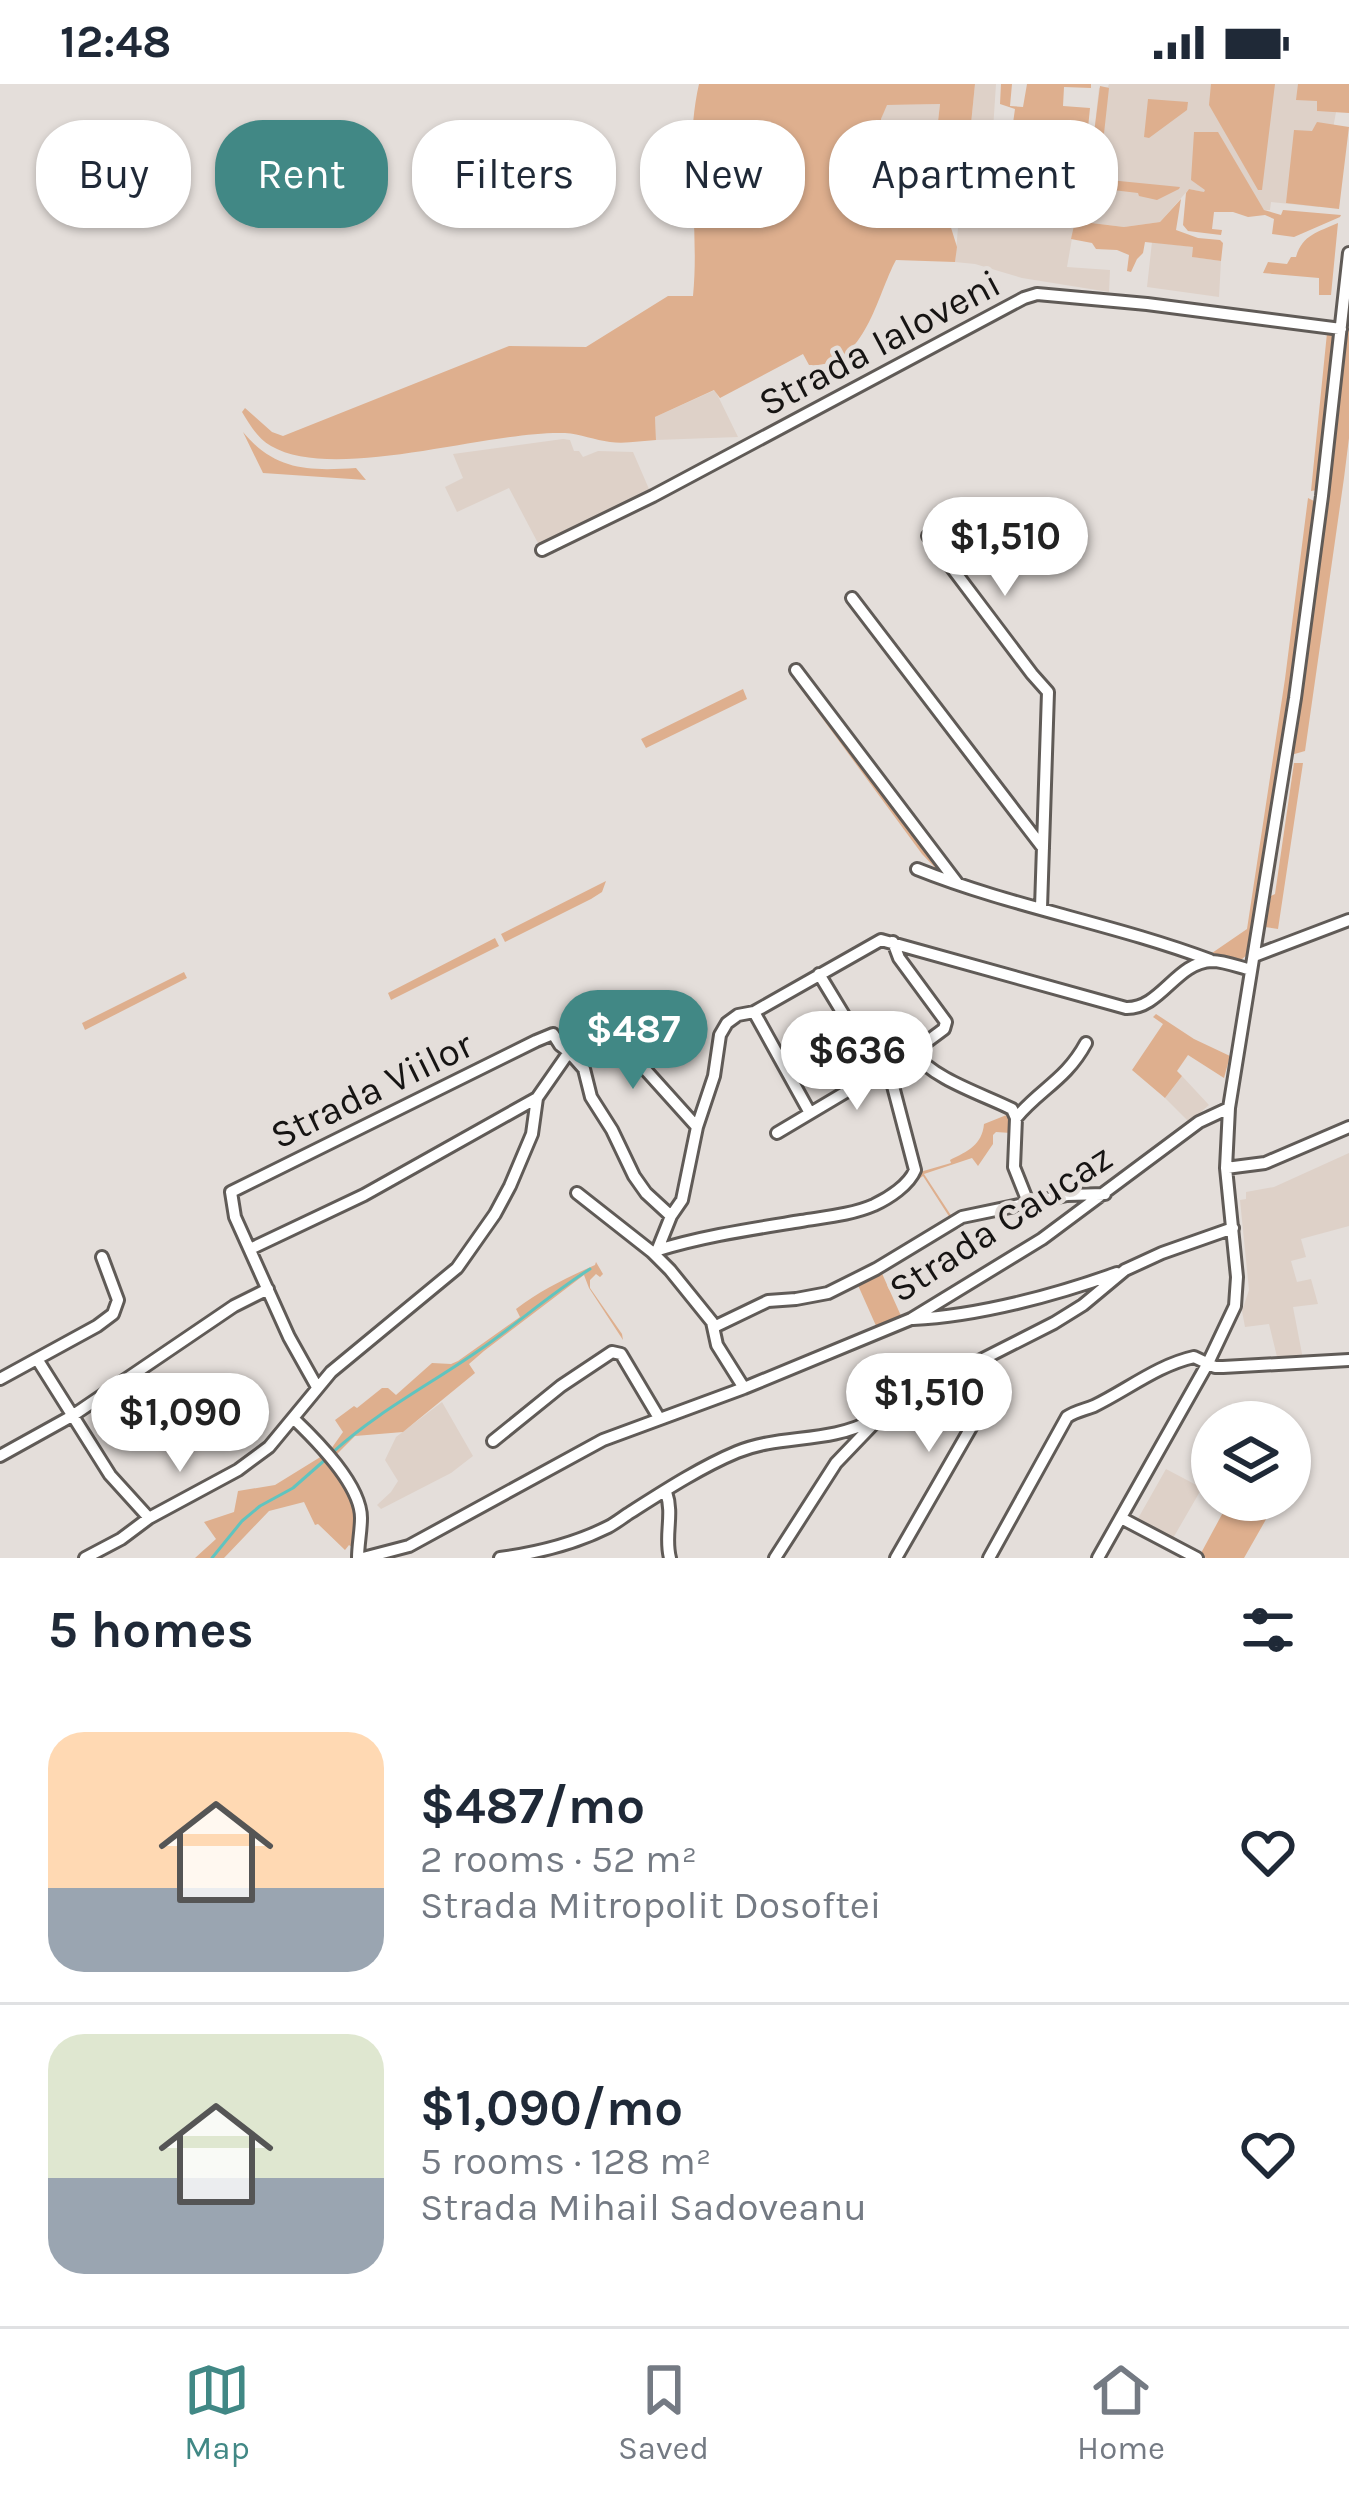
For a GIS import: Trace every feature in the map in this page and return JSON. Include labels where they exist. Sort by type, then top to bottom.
[{"type":"street","points":[[1098,1558],[1208,1363],[1234,1306],[1237,1277],[1226,1168],[1228,1108],[1295,698],[1349,253]]},
{"type":"street","name":"Strada Ialoveni","points":[[542,550],[1037,294],[1341,329]]},
{"type":"street","points":[[928,536],[1048,692],[1040,908]]},
{"type":"street","points":[[852,598],[1043,848]]},
{"type":"street","points":[[796,670],[959,886]]},
{"type":"street","points":[[917,869],[959,886],[1251,970]]},
{"type":"street","points":[[1254,956],[1349,920]]},
{"type":"street","points":[[654,1251],[682,1201],[723,1028],[738,1015],[754,1012],[881,940],[1134,1009],[1194,965],[1213,961]]},
{"type":"street","points":[[777,1133],[944,1029],[946,1022],[899,958],[893,942]]},
{"type":"street","points":[[654,1251],[866,1208],[914,1175],[902,1116],[883,1070],[819,974]]},
{"type":"street","points":[[754,1012],[810,1114]]},
{"type":"street","points":[[671,1216],[634,1176],[591,1096],[584,1069],[569,1052],[593,1030],[607,1028],[697,1126]]},
{"type":"street","name":"Strada Viilor","points":[[250,1249],[364,1195],[537,1098],[569,1052],[553,1034],[536,1041],[231,1192],[235,1217],[289,1337],[317,1387]]},
{"type":"street","points":[[1016,1118],[1065,1074],[1086,1043]]},
{"type":"street","points":[[913,1052],[931,1068],[1008,1106],[1016,1118],[1013,1157],[1028,1202]]},
{"type":"street","points":[[85,1558],[269,1447],[317,1387],[462,1261],[510,1186],[532,1134],[537,1098]]},
{"type":"street","name":"Strada Caucaz","points":[[360,1558],[413,1550],[578,1452],[911,1319],[1042,1239],[1198,1122],[1228,1108]]},
{"type":"street","points":[[1226,1168],[1265,1163],[1349,1127]]},
{"type":"street","points":[[577,1193],[654,1251],[714,1327],[717,1345],[744,1388]]},
{"type":"street","points":[[714,1327],[768,1300],[828,1293],[962,1217],[1067,1195],[1105,1194]]},
{"type":"street","points":[[911,1319],[1038,1298],[1232,1228]]},
{"type":"street","points":[[0,1379],[105,1322],[116,1310],[118,1300],[102,1256]]},
{"type":"street","points":[[500,1558],[538,1552],[607,1528],[740,1451],[844,1433],[881,1416],[1069,1314],[1125,1270]]},
{"type":"street","points":[[0,1456],[73,1417],[234,1306],[268,1289]]},
{"type":"street","points":[[493,1441],[561,1385],[612,1352],[624,1358],[659,1418]]},
{"type":"street","points":[[896,1558],[980,1410],[987,1358]]},
{"type":"street","points":[[989,1558],[1069,1415],[1184,1359],[1200,1358],[1215,1367],[1349,1360]]},
{"type":"street","points":[[37,1359],[110,1475],[149,1518]]},
{"type":"street","points":[[775,1558],[836,1463],[881,1416]]},
{"type":"street","points":[[294,1419],[350,1486],[360,1508],[360,1558]]},
{"type":"street","points":[[666,1492],[670,1558]]},
{"type":"street","points":[[1121,1518],[1197,1558]]},
{"type":"shaded area","points":[[699,84],[975,84],[971,120],[938,120],[940,104],[887,105],[881,120],[829,120],[829,228],[951,228],[957,247],[955,262],[896,260],[866,328],[843,355],[809,365],[803,354],[720,398],[714,390],[655,417],[656,440],[616,443],[565,433],[533,434],[333,459],[299,456],[271,446],[254,431],[242,412],[245,408],[283,436],[509,346],[586,347],[668,296],[693,296],[694,228],[805,228],[805,120],[693,120]]},
{"type":"shaded area","points":[[975,84],[996,84],[994,120],[971,120]]},
{"type":"shaded area","points":[[1001,84],[1012,84],[1010,106],[1023,107],[1027,84],[1091,84],[1091,88],[1064,87],[1063,106],[1090,108],[1089,120],[1013,120],[1015,109],[1000,104]]},
{"type":"shaded area","points":[[1211,84],[1275,84],[1262,190],[1209,105]]},
{"type":"shaded area","points":[[1298,84],[1349,84],[1349,113],[1317,111],[1317,101],[1296,100]]},
{"type":"shaded area","points":[[1346,84],[1336,112],[1319,207],[1271,202],[1270,210],[1264,210],[1260,204],[1189,189],[1160,222],[1118,226],[1118,120],[1095,120],[1099,88]]},
{"type":"shaded area","points":[[1100,86],[1109,88],[1105,120],[1096,120]]},
{"type":"shaded area","points":[[1148,99],[1188,102],[1187,110],[1144,137]]},
{"type":"shaded area","points":[[940,104],[938,120],[881,120],[886,105]]},
{"type":"shaded area","points":[[1317,122],[1349,127],[1339,209],[1286,203],[1294,130],[1312,131]]},
{"type":"shaded area","points":[[1194,132],[1218,132],[1264,210],[1340,217],[1294,237],[1272,234],[1274,219],[1265,215],[1214,212],[1212,229],[1222,230],[1221,235],[1188,231],[1183,225],[1186,193],[1205,190],[1191,180]]},
{"type":"shaded area","points":[[1118,181],[1180,187],[1157,200],[1118,191]]},
{"type":"shaded area","points":[[1181,199],[1176,230],[1220,240],[1221,261],[1192,257],[1193,247],[1145,242],[1131,272],[1127,271],[1129,255],[1071,239],[1073,228],[1160,222]]},
{"type":"shaded area","points":[[1338,223],[1331,295],[1319,295],[1319,278],[1263,273],[1268,262],[1287,264],[1307,239]]},
{"type":"shaded area","points":[[958,228],[1074,228],[1067,267],[1110,270],[1109,292],[1022,278],[955,262]]},
{"type":"shaded area","points":[[1152,242],[1194,247],[1193,257],[1221,261],[1219,297],[1147,287]]},
{"type":"shaded area","points":[[1349,327],[1349,438],[1344,478],[1305,751],[1291,755],[1345,329]]},
{"type":"shaded area","points":[[1327,333],[1335,337],[1317,490],[1311,491]]},
{"type":"shaded area","points":[[715,390],[738,437],[656,440],[655,417]]},
{"type":"shaded area","points":[[243,432],[280,461],[308,468],[356,468],[366,480],[263,473]]},
{"type":"shaded area","points":[[570,440],[583,457],[598,451],[633,452],[649,489],[539,545],[509,488],[457,512],[445,487],[463,478],[453,454]]},
{"type":"shaded area","points":[[1308,498],[1314,501],[1296,644],[1248,954],[1241,960],[1212,953],[1247,929]]},
{"type":"shaded area","points":[[796,677],[951,880],[922,854]]},
{"type":"shaded area","points":[[743,689],[747,699],[646,748],[641,739]]},
{"type":"shaded area","points":[[1294,763],[1303,763],[1278,929],[1265,927],[1275,894]]},
{"type":"shaded area","points":[[606,881],[602,892],[591,899],[505,942],[501,934]]},
{"type":"shaded area","points":[[495,938],[499,946],[391,1000],[388,993]]},
{"type":"shaded area","points":[[184,972],[187,978],[85,1030],[82,1023]]},
{"type":"shaded area","points":[[1156,1014],[1230,1056],[1224,1078],[1188,1055],[1177,1071],[1182,1076],[1165,1098],[1132,1070],[1163,1024],[1153,1017]]},
{"type":"shaded area","points":[[1182,1076],[1209,1105],[1189,1122],[1165,1098]]},
{"type":"shaded area","points":[[1009,1114],[1011,1133],[993,1135],[993,1144],[978,1166],[972,1158],[924,1174],[954,1220],[923,1176],[909,1186],[920,1172],[951,1163],[973,1146],[984,1124]]},
{"type":"shaded area","points":[[1349,1153],[1349,1226],[1301,1239],[1306,1257],[1291,1261],[1297,1282],[1311,1279],[1318,1304],[1293,1307],[1303,1359],[1278,1361],[1269,1324],[1245,1327],[1242,1311],[1249,1290],[1240,1200],[1246,1199],[1246,1192],[1274,1187]]},
{"type":"shaded area","points":[[596,1262],[603,1274],[590,1280],[590,1288],[623,1340],[589,1288],[584,1275],[469,1364],[475,1373],[403,1432],[355,1436],[336,1455],[331,1449],[343,1432],[335,1420],[354,1406],[382,1388],[396,1395],[432,1363],[458,1361],[520,1317],[516,1309],[525,1302]]},
{"type":"shaded area","points":[[880,1269],[902,1318],[877,1328],[857,1283]]},
{"type":"shaded area","points":[[442,1402],[473,1456],[451,1473],[381,1509],[377,1505],[398,1481],[385,1460],[396,1437]]},
{"type":"shaded area","points":[[322,1456],[349,1498],[353,1548],[349,1545],[345,1550],[315,1525],[304,1502],[269,1511],[224,1558],[195,1558],[216,1539],[204,1522],[234,1512],[238,1491],[275,1485]]},
{"type":"shaded area","points":[[1166,1469],[1191,1482],[1191,1507],[1172,1540],[1136,1522]]},
{"type":"shaded area","points":[[1218,1521],[1265,1521],[1244,1558],[1200,1555]]},
{"type":"waterway","points":[[333,1452],[590,1269]]},
{"type":"waterway","points":[[212,1558],[242,1521],[293,1488],[326,1459]]}]
